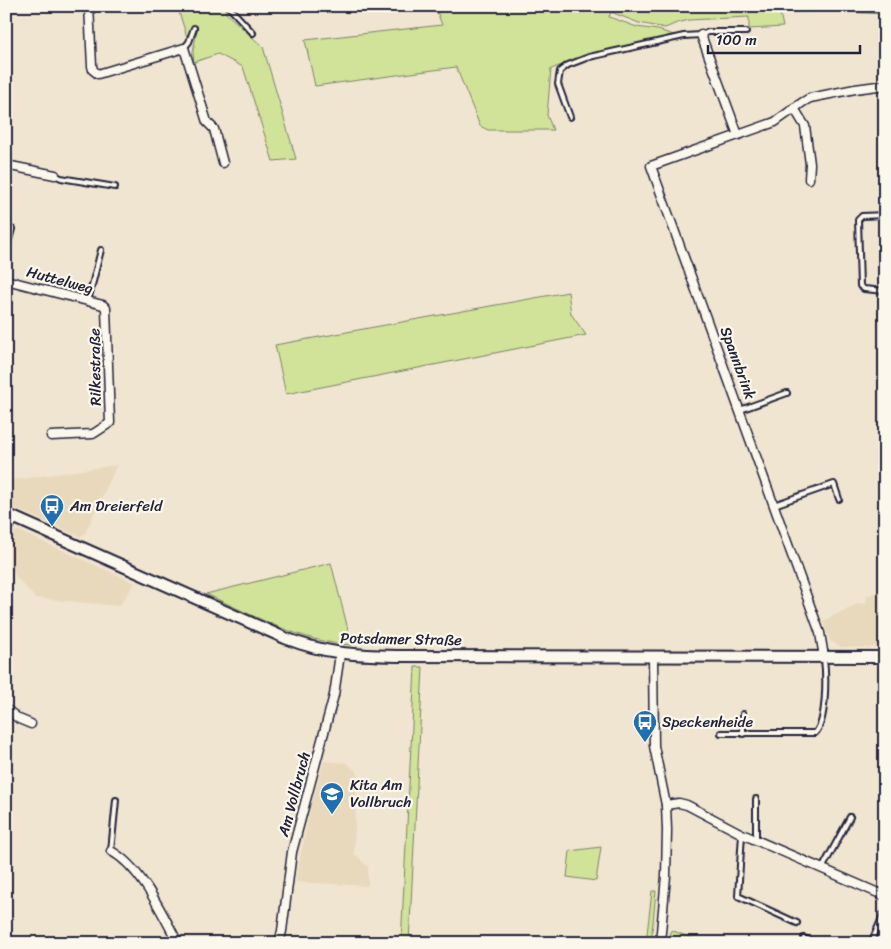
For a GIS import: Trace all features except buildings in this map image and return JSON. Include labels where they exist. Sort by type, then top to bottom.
[{"type":"street","points":[[89,6],[92,66],[93,70],[98,74],[184,48],[207,122],[214,129],[223,162]]},
{"type":"street","points":[[701,35],[738,135]]},
{"type":"street","name":"Spannbrink","points":[[824,657],[820,633],[651,166],[775,122],[803,102],[816,96],[855,88],[885,86]]},
{"type":"street","points":[[794,108],[805,126],[810,164],[809,179]]},
{"type":"street","points":[[6,164],[56,175]]},
{"type":"street","name":"Huttelweg","points":[[6,280],[103,305],[106,308]]},
{"type":"street","name":"Rilkestraße","points":[[51,436],[93,434],[110,423],[106,308]]},
{"type":"street","points":[[6,529],[11,516]]},
{"type":"street","name":"Potsdamer Straße","points":[[11,516],[285,638],[319,650],[340,654],[397,656],[885,657]]},
{"type":"street","name":"Am Vollbruch","points":[[279,943],[292,852],[334,695],[340,654]]},
{"type":"street","points":[[653,656],[654,746],[666,805],[667,830],[667,857],[660,943]]},
{"type":"street","points":[[6,709],[19,719],[31,724]]},
{"type":"street","points":[[666,805],[679,803],[687,805],[742,834],[885,896]]},
{"type":"street","points":[[111,851],[121,856],[131,866],[158,907],[178,943]]},
{"type":"lane","points":[[228,6],[253,33]]},
{"type":"lane","points":[[184,48],[189,42],[194,28]]},
{"type":"lane","points":[[570,117],[558,84],[558,77],[562,68],[589,57],[684,36],[701,35],[708,32],[746,32]]},
{"type":"lane","points":[[56,175],[61,178],[115,187]]},
{"type":"lane","points":[[885,215],[862,216],[858,220],[860,286],[864,289],[885,291]]},
{"type":"lane","points":[[6,251],[12,229]]},
{"type":"lane","points":[[88,301],[101,250]]},
{"type":"lane","points":[[740,410],[787,393]]},
{"type":"lane","points":[[774,505],[834,484],[839,499]]},
{"type":"lane","points":[[721,733],[815,734],[818,731],[824,700],[824,657]]},
{"type":"lane","points":[[743,714],[743,734]]},
{"type":"lane","points":[[756,799],[756,840]]},
{"type":"lane","points":[[111,851],[116,800]]},
{"type":"lane","points":[[822,869],[850,817]]},
{"type":"lane","points":[[742,834],[738,896],[797,922]]},
{"type":"lane","points":[[871,943],[885,911]]},
{"type":"lane","points":[[804,938],[815,943]]},
{"type":"shaded area","points":[[117,465],[85,533],[81,537],[6,505],[6,481]]},
{"type":"shaded area","points":[[19,531],[135,583],[119,606],[35,598],[6,565],[6,540],[13,532]]},
{"type":"shaded area","points":[[885,589],[885,645],[868,648],[841,647],[830,641],[823,621],[859,603],[866,604],[867,596]]},
{"type":"shaded area","name":"Kita Am Vollbruch","points":[[324,761],[347,763],[357,772],[354,853],[368,867],[368,886],[295,882],[311,805]]},
{"type":"green space","points":[[177,6],[225,6],[226,13],[263,47],[296,159],[273,161],[243,67],[218,54],[194,62],[193,52],[197,29],[191,27],[187,37]]},
{"type":"green space","points":[[435,6],[885,6],[885,14],[829,11],[780,13],[783,27],[749,29],[749,17],[689,20],[665,28],[639,23],[611,12],[609,17],[637,27],[658,30],[674,35],[589,55],[551,69],[547,115],[553,130],[488,130],[480,126],[456,67],[315,86],[305,40],[442,25]]},
{"type":"green space","points":[[568,292],[571,314],[586,335],[286,394],[275,345]]},
{"type":"green space","points":[[331,563],[352,645],[314,639],[296,633],[206,594]]},
{"type":"green space","points":[[415,667],[423,667],[409,943],[401,943]]},
{"type":"green space","points":[[601,847],[596,881],[567,877],[570,851]]},
{"type":"green space","points":[[652,891],[656,891],[651,943],[646,943]]},
{"type":"green space","points":[[671,930],[704,943],[670,943]]},
{"type":"place","name":"Am Dreierfeld","points":[[52,527]]},
{"type":"place","name":"Speckenheide","points":[[645,743]]},
{"type":"place","name":"Kita Am Vollbruch","points":[[332,815]]}]
